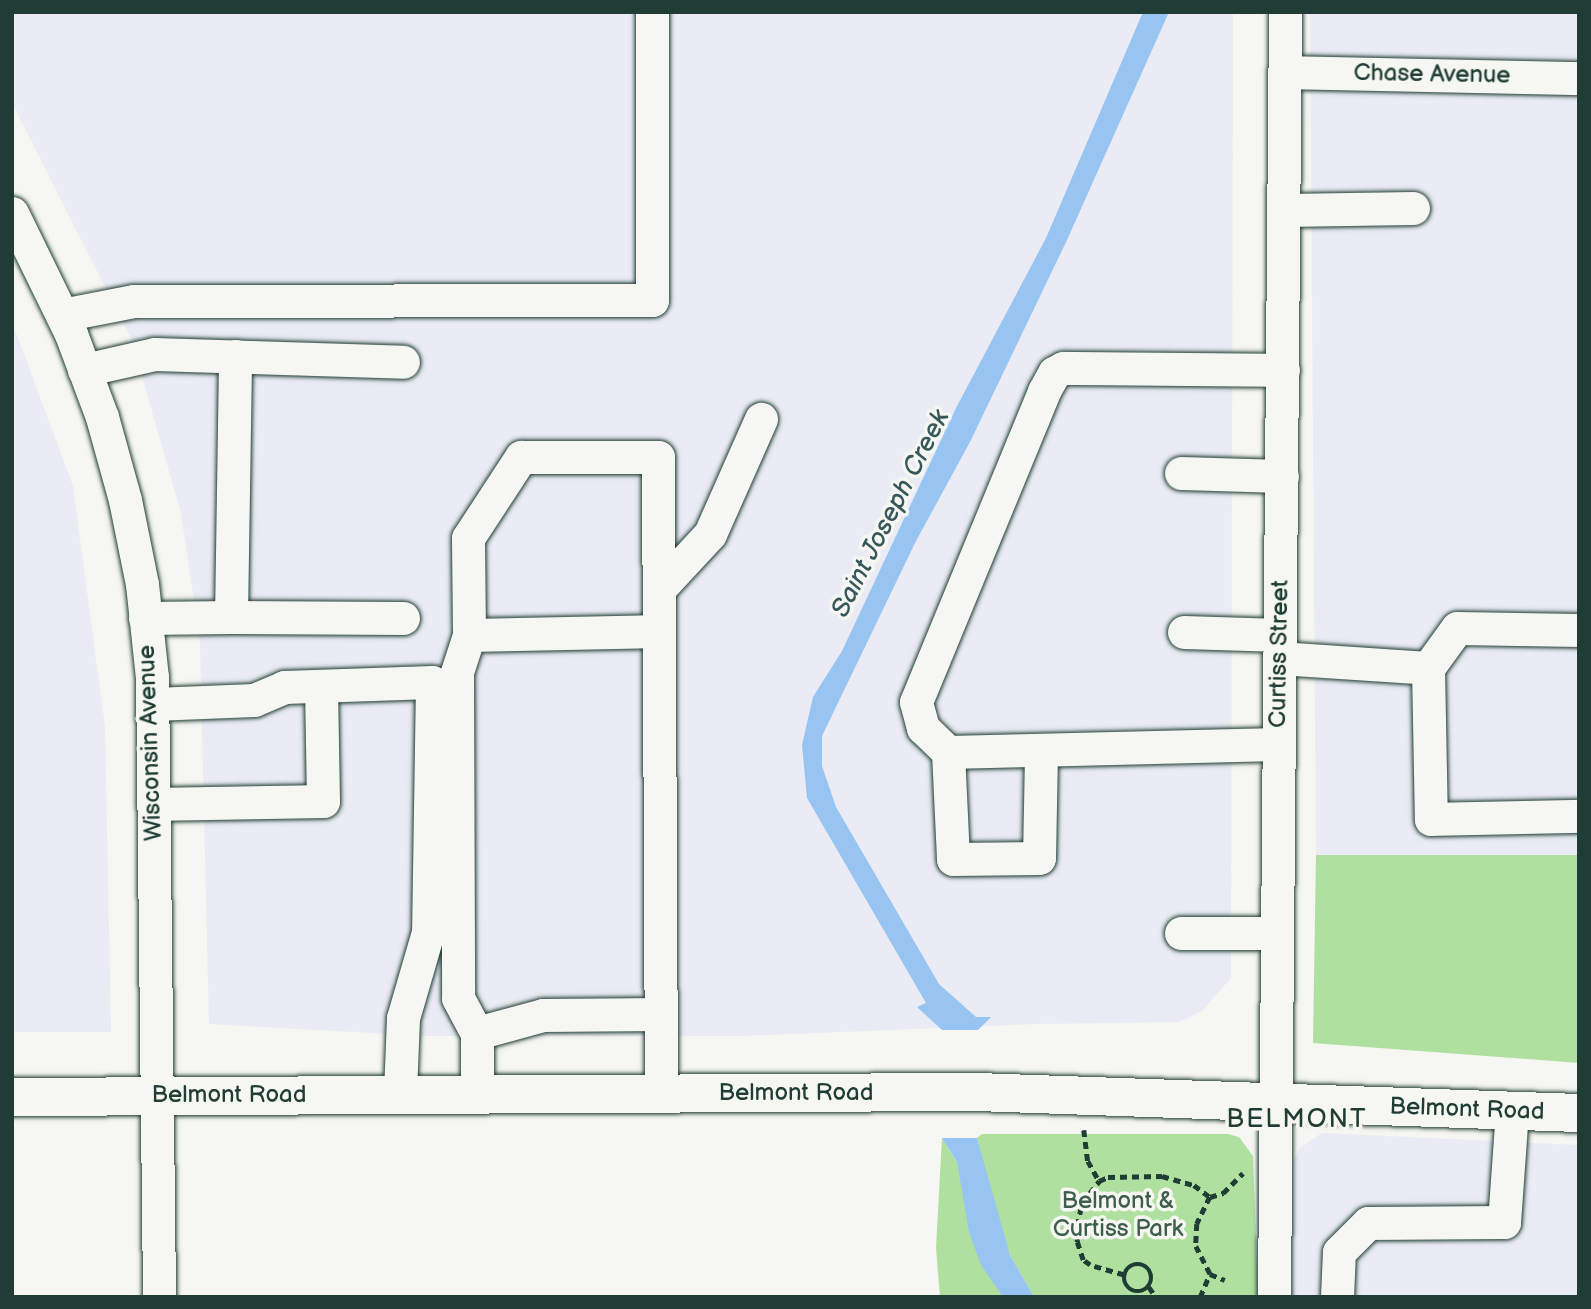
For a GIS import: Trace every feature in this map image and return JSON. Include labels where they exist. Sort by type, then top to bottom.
[{"type":"main road","name":"Belmont Road","points":[[12,1097],[977,1092],[1579,1113]]},
{"type":"street","points":[[62,315],[134,301],[652,300],[652,12]]},
{"type":"street","name":"Curtiss Street","points":[[1273,1297],[1285,12]]},
{"type":"street","name":"Chase Avenue","points":[[1286,72],[1579,78]]},
{"type":"street","points":[[1284,210],[1413,208]]},
{"type":"street","name":"Wisconsin Avenue","points":[[12,213],[62,315],[84,370],[125,500],[145,618],[153,704],[159,1297]]},
{"type":"street","points":[[84,370],[155,354],[403,362]]},
{"type":"street","points":[[231,617],[235,356]]},
{"type":"street","points":[[1041,750],[1040,858],[953,859],[948,752],[923,728],[916,702],[1044,391],[1054,373],[1063,368],[1283,370]]},
{"type":"street","points":[[659,589],[710,534],[761,419]]},
{"type":"street","points":[[477,1094],[477,1033],[458,998],[457,672],[469,635],[468,538],[521,457],[658,457],[661,1093]]},
{"type":"street","points":[[1181,473],[1282,476]]},
{"type":"street","points":[[145,618],[403,618]]},
{"type":"street","points":[[1579,630],[1457,628],[1428,668],[1432,819],[1579,816]]},
{"type":"street","points":[[469,635],[659,631]]},
{"type":"street","points":[[1184,632],[1428,668]]},
{"type":"street","points":[[153,704],[254,700],[284,687],[432,682],[428,932],[403,1018],[400,1094]]},
{"type":"street","points":[[153,804],[323,801],[321,686]]},
{"type":"street","points":[[948,752],[1278,744]]},
{"type":"street","points":[[1181,933],[1277,933]]},
{"type":"street","points":[[477,1033],[543,1015],[660,1014]]},
{"type":"street","points":[[1337,1297],[1339,1252],[1368,1223],[1504,1222],[1512,1111]]},
{"type":"path","points":[[1083,1096],[1085,1145],[1092,1172],[1099,1181]]},
{"type":"path","points":[[1225,1280],[1210,1274],[1196,1246],[1194,1235],[1210,1197],[1229,1189],[1246,1169]]},
{"type":"path","points":[[1124,1275],[1090,1265],[1079,1252],[1078,1212],[1099,1181],[1120,1176],[1162,1176],[1194,1185],[1210,1197]]},
{"type":"path","points":[[1133,1265],[1146,1266],[1152,1273],[1149,1287],[1141,1292],[1132,1290],[1126,1284],[1124,1275],[1133,1265]]},
{"type":"path","points":[[1200,1297],[1210,1274]]},
{"type":"path","points":[[1149,1287],[1156,1297]]},
{"type":"shaded area","points":[[12,12],[1233,12],[1231,978],[1202,1011],[1179,1022],[1034,1024],[741,1036],[428,1036],[209,1024],[200,643],[181,513],[131,338],[12,103]]},
{"type":"shaded area","points":[[1310,12],[1579,12],[1579,855],[1316,855]]},
{"type":"shaded area","points":[[12,322],[73,486],[105,727],[111,1032],[12,1032]]},
{"type":"shaded area","points":[[1322,1133],[1579,1145],[1579,1297],[1292,1297],[1292,1162],[1301,1147]]},
{"type":"green space","points":[[1316,855],[1579,855],[1579,1063],[1313,1043]]},
{"type":"green space","name":"Belmont & Curtiss Park","points":[[982,1134],[1228,1134],[1239,1137],[1253,1156],[1258,1297],[1034,1297],[1010,1255],[995,1210],[977,1138]]},
{"type":"green space","points":[[942,1138],[957,1162],[1003,1297],[940,1297],[936,1248]]},
{"type":"water","points":[[1143,12],[1169,12],[1067,240],[970,442],[916,541],[822,736],[822,766],[836,807],[939,984],[976,1017],[991,1017],[978,1030],[942,1030],[917,1007],[926,1003],[807,798],[802,745],[813,697],[842,651],[956,408],[1046,238]]},
{"type":"water","points":[[942,1138],[977,1138],[1010,1255],[1034,1297],[1003,1297],[981,1265],[969,1232],[957,1162]]},
{"type":"district","name":"BELMONT","points":[[1297,1120]]},
{"type":"water label","name":"Saint Joseph Creek","points":[[891,514]]}]
